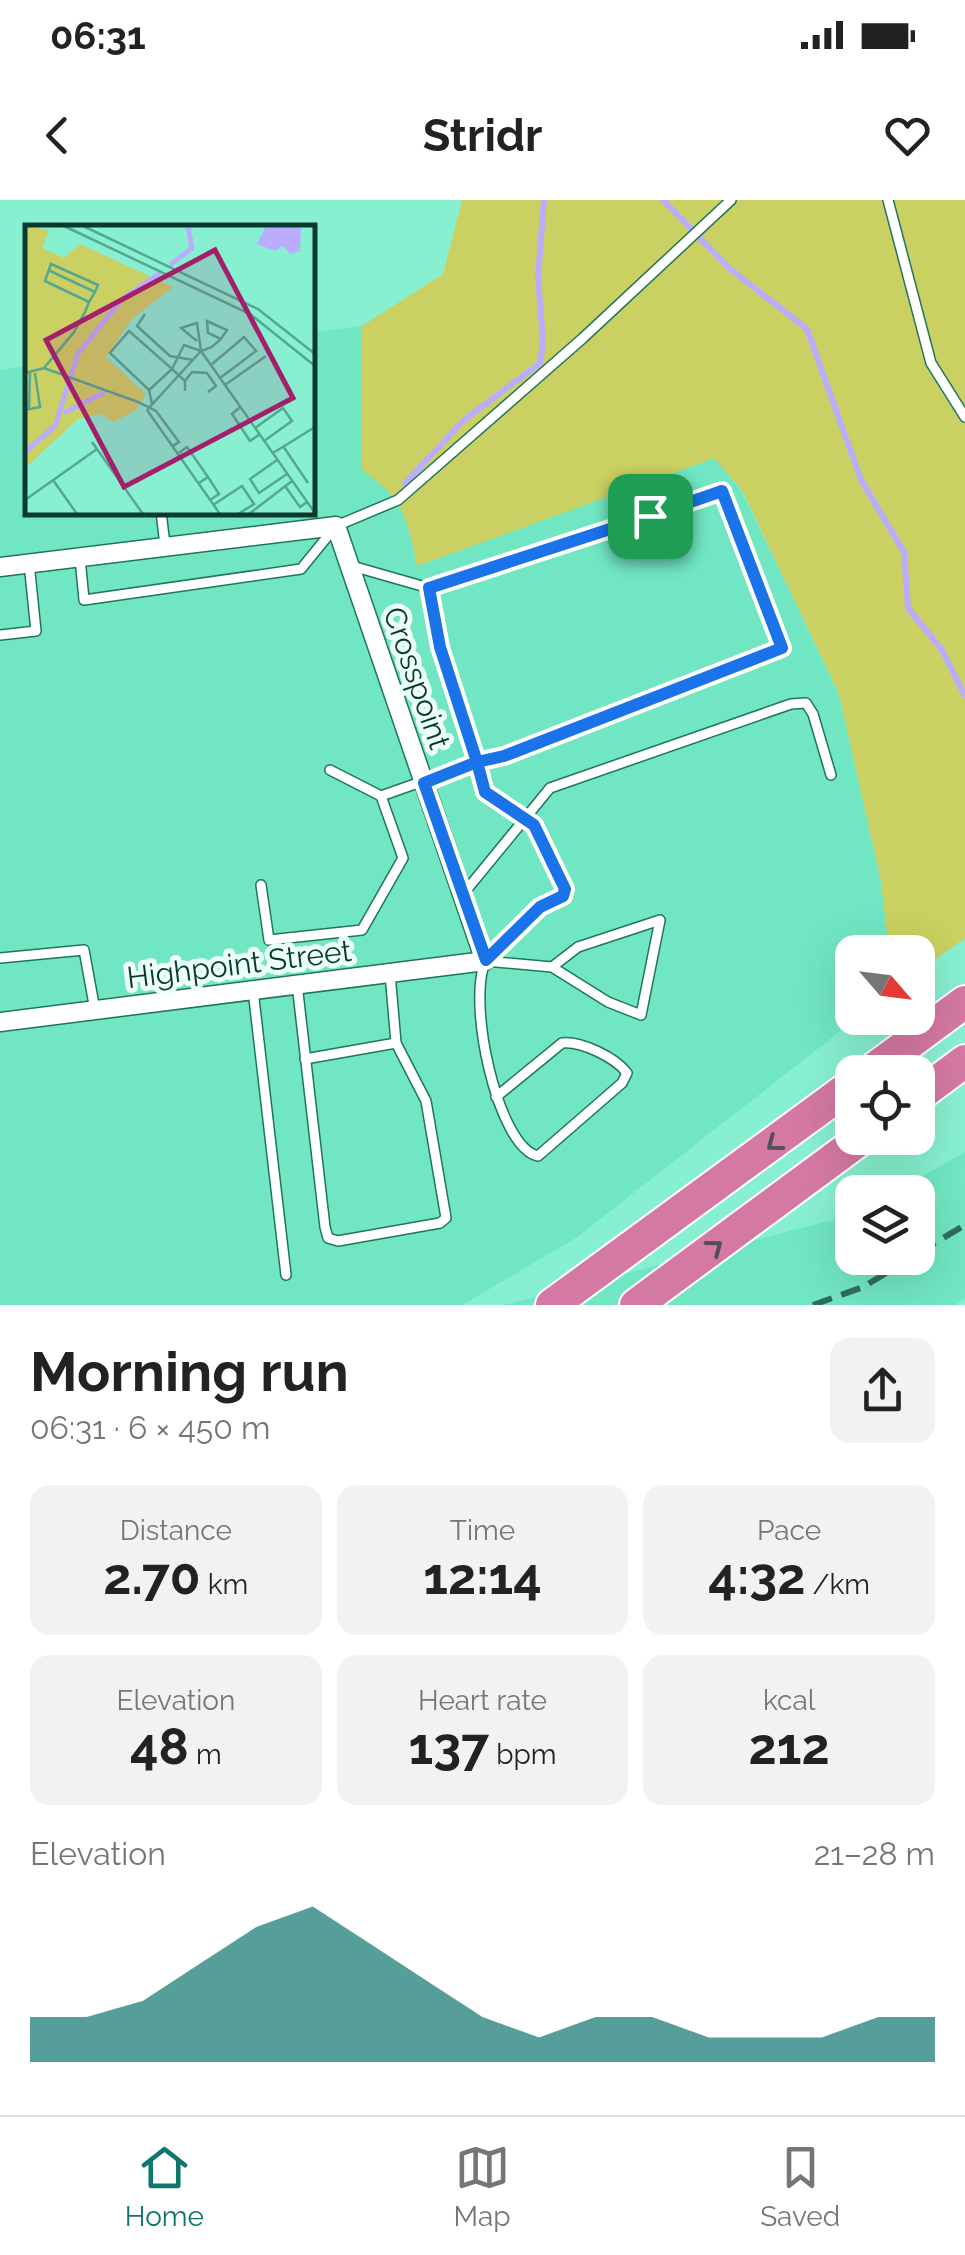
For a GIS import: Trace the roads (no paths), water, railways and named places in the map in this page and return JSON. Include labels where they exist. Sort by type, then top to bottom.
[{"type":"highway","points":[[893,1055],[965,1002]]},
{"type":"highway","points":[[935,1083],[965,1061]]},
{"type":"highway","points":[[552,1305],[835,1097]]},
{"type":"highway","points":[[636,1305],[839,1155]]},
{"type":"street","points":[[0,567],[336,526]]},
{"type":"street","name":"Crosspoint","points":[[336,526],[486,960]]},
{"type":"street","name":"Highpoint Street","points":[[0,1022],[486,960]]},
{"type":"lane","points":[[80,557],[84,600],[302,569],[336,526],[398,500],[583,338],[730,200]]},
{"type":"lane","points":[[888,200],[931,362],[965,417]]},
{"type":"lane","points":[[330,770],[381,796],[504,756],[782,648],[722,491],[429,588],[349,566]]},
{"type":"lane","points":[[161,515],[165,545]]},
{"type":"lane","points":[[0,635],[36,630],[29,563]]},
{"type":"lane","points":[[429,588],[440,647],[485,792],[534,825],[565,889],[563,896],[540,907],[486,960],[478,1024],[496,1097],[526,1150],[538,1156],[622,1082],[627,1073],[622,1065],[574,1041],[562,1043],[496,1097]]},
{"type":"lane","points":[[463,895],[523,816],[550,788],[791,704],[806,703],[813,714],[831,775]]},
{"type":"lane","points":[[261,884],[270,940],[362,930],[402,858],[381,796]]},
{"type":"lane","points":[[486,960],[552,967],[608,1002],[641,1015],[660,920],[578,947],[552,967]]},
{"type":"lane","points":[[0,958],[84,950],[95,1010]]},
{"type":"lane","points":[[298,984],[328,1238],[338,1241],[440,1223],[446,1218],[426,1101],[396,1044],[390,973]]},
{"type":"lane","points":[[253,990],[286,1275]]},
{"type":"lane","points":[[305,1059],[396,1044]]},
{"type":"waterway","points":[[405,483],[464,420],[540,363],[543,342],[538,277],[544,200]]},
{"type":"waterway","points":[[663,200],[729,268],[807,329],[861,480],[904,552],[908,608],[942,650],[965,696]]},
{"type":"railway","points":[[935,1243],[965,1225]]},
{"type":"railway","points":[[813,1305],[863,1287],[883,1275]]}]
